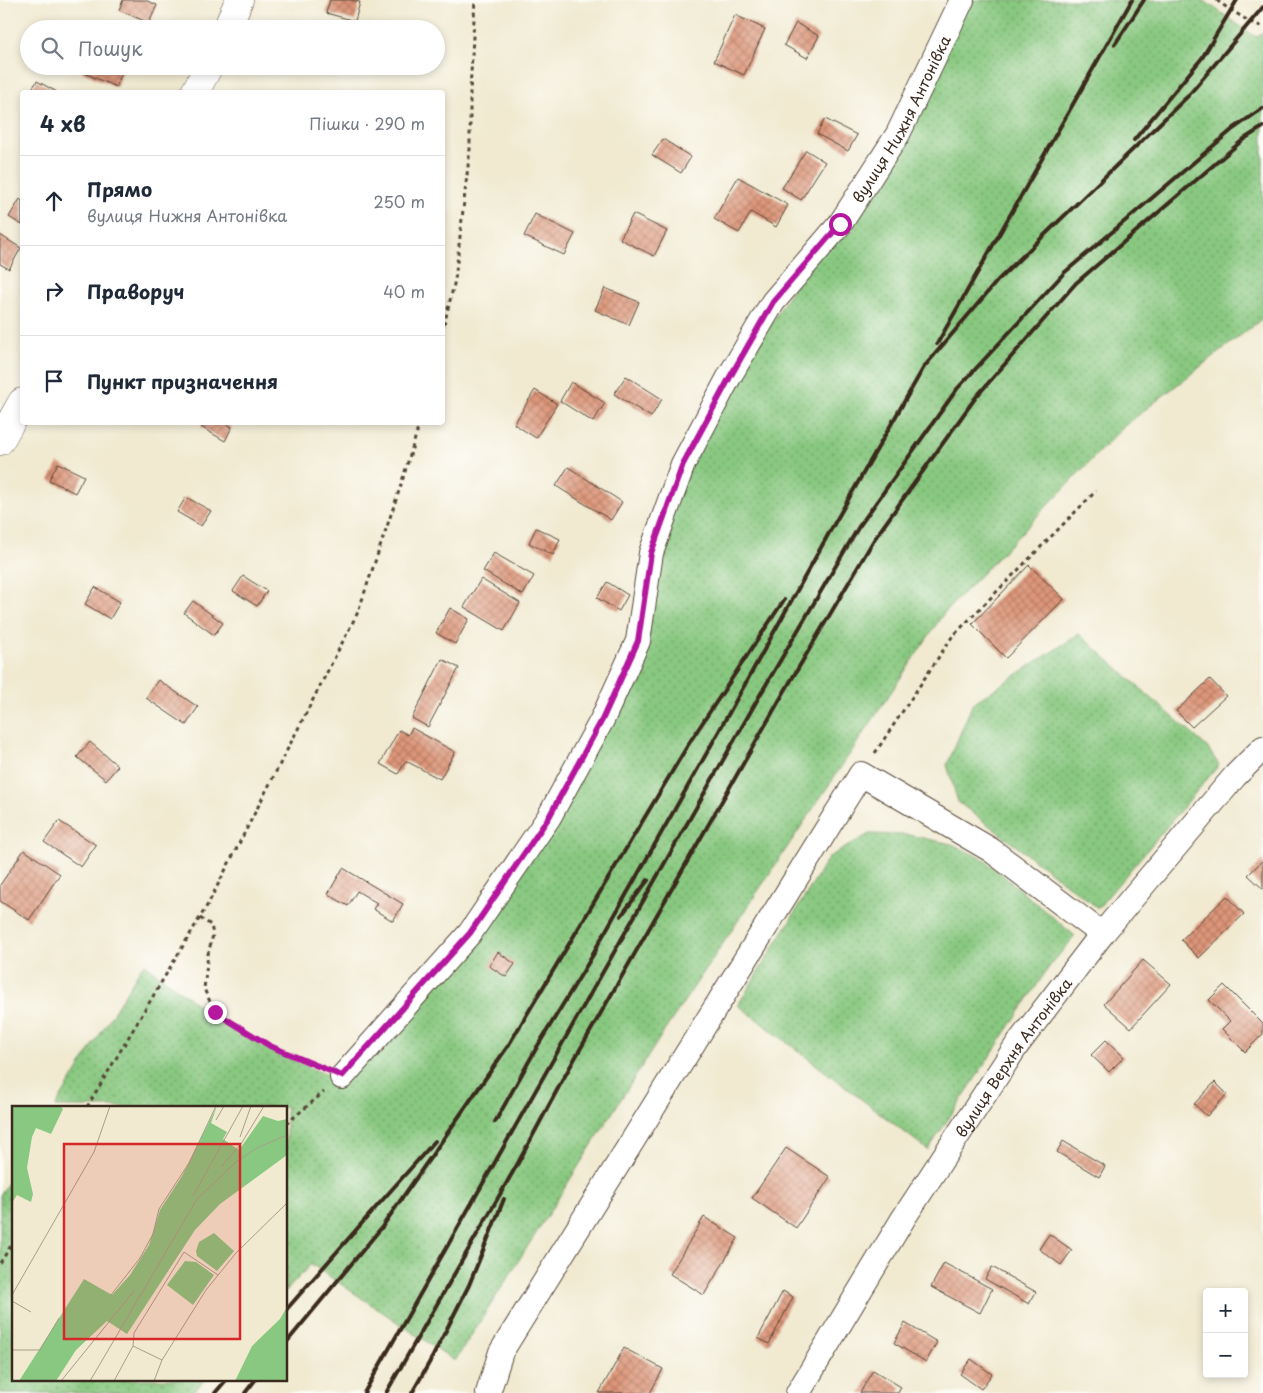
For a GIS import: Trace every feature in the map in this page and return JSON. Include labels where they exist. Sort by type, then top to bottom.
[{"type":"main road","points":[[231,20],[239,0]]},
{"type":"main road","points":[[196,90],[205,75]]},
{"type":"main road","points":[[0,441],[20,406]]},
{"type":"street","name":"вулиця Нижня Антонівка","points":[[342,1076],[470,933],[549,817],[602,720],[638,641],[651,553],[683,464],[773,302],[840,224],[898,134],[962,0]]},
{"type":"street","name":"вулиця Верхня Антонівка","points":[[798,1393],[903,1219],[1016,1045],[1102,934],[1235,776],[1263,748]]},
{"type":"street","points":[[488,1393],[501,1352],[861,774],[992,850],[1102,934]]},
{"type":"path","points":[[445,320],[454,280],[470,149],[470,92],[475,0]]},
{"type":"path","points":[[1217,0],[1250,22],[1263,27]]},
{"type":"path","points":[[88,1106],[208,904],[358,612],[419,425]]},
{"type":"path","points":[[861,774],[952,637],[1096,491]]},
{"type":"path","points":[[200,918],[210,925],[213,935],[208,954],[204,989],[215,1012],[270,1046],[342,1076],[288,1122]]},
{"type":"path","points":[[0,1262],[12,1243]]},
{"type":"green space","points":[[969,0],[1203,0],[1256,37],[1263,32],[1263,318],[1123,427],[944,613],[661,1036],[455,1361],[311,1264],[288,1289],[288,1106],[56,1106],[144,963],[212,1016],[269,1050],[346,1083],[474,937],[608,723],[657,554],[689,467],[736,381]]},
{"type":"green space","points":[[1079,634],[1207,747],[1219,765],[1098,908],[958,802],[947,765],[973,703]]},
{"type":"green space","points":[[869,834],[909,835],[952,844],[983,859],[1075,936],[1049,967],[928,1150],[738,1005],[829,857]]},
{"type":"green space","points":[[12,1176],[12,1380],[204,1380],[193,1393],[0,1393],[0,1195]]},
{"type":"building","points":[[123,0],[145,0],[157,5],[150,20],[142,20],[119,10]]},
{"type":"building","points":[[330,0],[360,2],[355,20],[326,13]]},
{"type":"building","points":[[735,15],[765,29],[744,75],[714,61]]},
{"type":"building","points":[[796,23],[819,36],[807,58],[784,45]]},
{"type":"building","points":[[89,75],[121,75],[116,87]]},
{"type":"building","points":[[37,81],[53,90],[31,90]]},
{"type":"building","points":[[825,119],[857,135],[848,151],[817,134]]},
{"type":"building","points":[[663,139],[691,157],[681,173],[652,155]]},
{"type":"building","points":[[806,150],[825,162],[801,200],[782,188]]},
{"type":"building","points":[[738,177],[788,205],[776,227],[751,212],[739,233],[714,219]]},
{"type":"building","points":[[20,199],[20,224],[9,217]]},
{"type":"building","points":[[535,214],[575,234],[564,255],[524,236]]},
{"type":"building","points":[[633,214],[667,231],[654,256],[620,239]]},
{"type":"building","points":[[0,235],[20,247],[20,250],[9,269],[0,264]]},
{"type":"building","points":[[605,288],[639,302],[629,325],[595,310]]},
{"type":"building","points":[[626,376],[662,399],[651,417],[614,394]]},
{"type":"building","points":[[571,382],[605,403],[593,422],[560,401]]},
{"type":"building","points":[[535,390],[557,404],[536,438],[514,424]]},
{"type":"building","points":[[202,425],[228,425],[232,427],[225,441],[201,427]]},
{"type":"building","points":[[58,463],[84,476],[75,493],[49,480]]},
{"type":"building","points":[[568,467],[622,502],[611,520],[556,486]]},
{"type":"building","points":[[186,497],[211,511],[201,526],[177,512]]},
{"type":"building","points":[[536,528],[560,539],[553,555],[529,543]]},
{"type":"building","points":[[494,553],[534,576],[523,595],[483,571]]},
{"type":"building","points":[[1029,565],[1064,599],[1006,658],[972,624]]},
{"type":"building","points":[[243,576],[267,591],[257,606],[233,591]]},
{"type":"building","points":[[481,579],[520,603],[504,631],[464,607]]},
{"type":"building","points":[[607,582],[628,595],[619,611],[597,598]]},
{"type":"building","points":[[95,587],[120,602],[110,619],[85,604]]},
{"type":"building","points":[[193,601],[223,623],[214,635],[184,613]]},
{"type":"building","points":[[450,608],[469,619],[455,644],[436,633]]},
{"type":"building","points":[[442,659],[459,668],[428,727],[412,718]]},
{"type":"building","points":[[1210,679],[1226,696],[1192,727],[1176,711]]},
{"type":"building","points":[[158,680],[198,707],[186,725],[146,698]]},
{"type":"building","points":[[412,728],[455,752],[440,779],[406,761],[398,774],[380,764],[399,730],[408,735]]},
{"type":"building","points":[[90,742],[118,766],[106,780],[77,757]]},
{"type":"building","points":[[59,821],[96,845],[81,867],[44,842]]},
{"type":"building","points":[[24,850],[60,874],[29,920],[0,901],[0,885]]},
{"type":"building","points":[[1263,860],[1263,889],[1248,875]]},
{"type":"building","points":[[343,868],[403,904],[393,921],[373,909],[377,903],[357,891],[348,906],[328,894]]},
{"type":"building","points":[[1227,896],[1244,914],[1199,958],[1181,940]]},
{"type":"building","points":[[498,952],[515,964],[506,977],[489,966]]},
{"type":"building","points":[[1143,960],[1171,984],[1131,1028],[1104,1004]]},
{"type":"building","points":[[1224,985],[1263,1024],[1263,1034],[1245,1052],[1222,1029],[1230,1021],[1209,1000]]},
{"type":"building","points":[[1106,1040],[1124,1057],[1109,1072],[1091,1055]]},
{"type":"building","points":[[1215,1082],[1227,1094],[1207,1116],[1194,1104]]},
{"type":"building","points":[[1063,1141],[1105,1166],[1099,1177],[1057,1152]]},
{"type":"building","points":[[786,1148],[830,1177],[796,1228],[752,1198]]},
{"type":"building","points":[[704,1217],[738,1238],[704,1295],[670,1274]]},
{"type":"building","points":[[1049,1234],[1072,1250],[1061,1265],[1039,1249]]},
{"type":"building","points":[[944,1263],[992,1289],[980,1313],[931,1287]]},
{"type":"building","points":[[992,1267],[1036,1292],[1029,1304],[985,1279]]},
{"type":"building","points":[[783,1291],[793,1297],[769,1344],[758,1338]]},
{"type":"building","points":[[905,1323],[937,1342],[926,1362],[894,1343]]},
{"type":"building","points":[[624,1348],[663,1369],[650,1393],[599,1393]]},
{"type":"building","points":[[971,1359],[992,1374],[981,1389],[960,1374]]},
{"type":"building","points":[[873,1370],[901,1387],[898,1393],[860,1393]]},
{"type":"railway","points":[[937,344],[1132,0]]},
{"type":"railway","points":[[1115,44],[1144,0]]},
{"type":"railway","points":[[1134,140],[1202,58],[1237,0]]},
{"type":"railway","points":[[592,955],[924,367],[998,280],[1188,96],[1263,7]]},
{"type":"railway","points":[[364,1393],[760,695],[858,528],[957,389],[1064,273],[1233,129],[1263,108]]},
{"type":"railway","points":[[386,1393],[783,694],[875,538],[976,397],[1076,283],[1244,139],[1263,127]]},
{"type":"railway","points":[[288,1341],[382,1227],[508,1046],[691,740],[784,600]]},
{"type":"railway","points":[[621,916],[648,880]]},
{"type":"railway","points":[[495,1122],[537,1047],[596,950]]},
{"type":"railway","points":[[288,1308],[435,1141]]},
{"type":"railway","points":[[412,1393],[469,1285],[504,1199]]},
{"type":"railway","points":[[215,1393],[226,1380]]},
{"type":"railway","points":[[245,1393],[255,1380]]},
{"type":"route","points":[[215,1012],[270,1046],[342,1076],[470,933],[549,817],[602,720],[638,641],[651,553],[683,464],[773,302],[840,224]]}]
